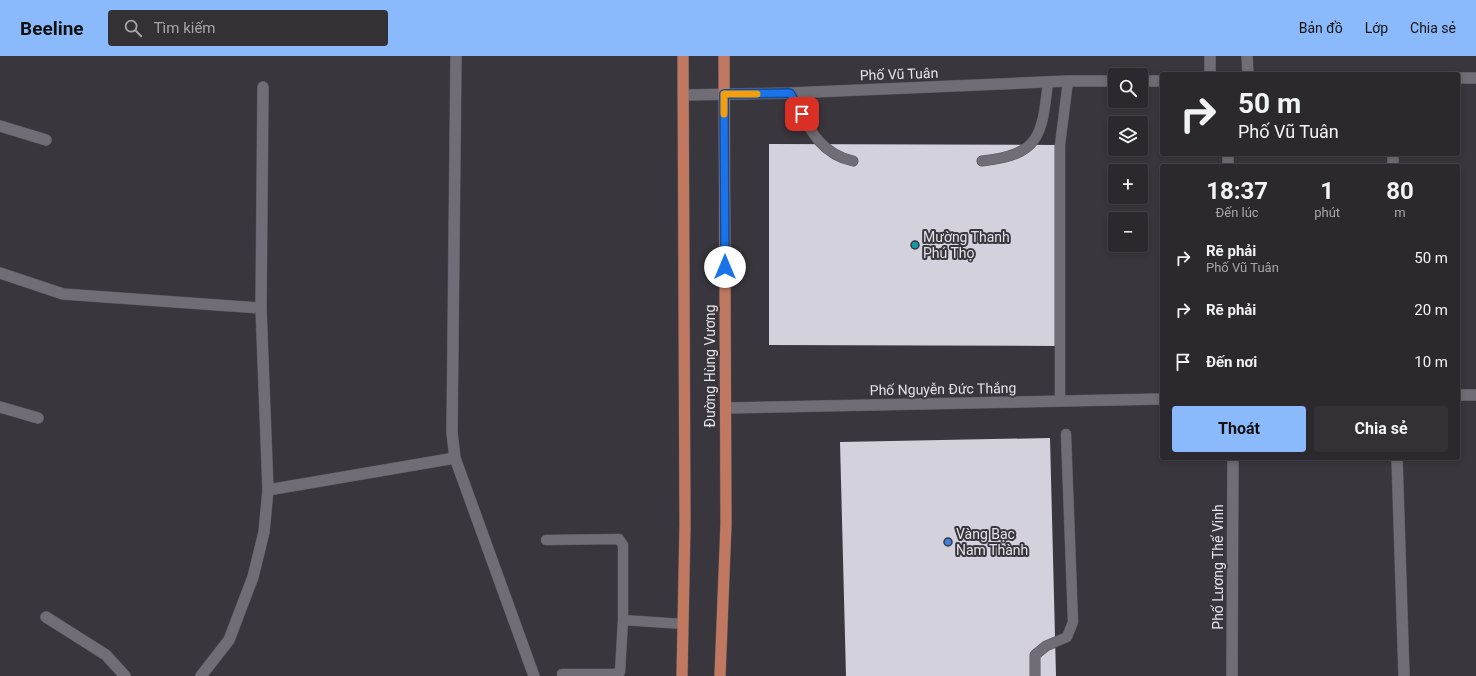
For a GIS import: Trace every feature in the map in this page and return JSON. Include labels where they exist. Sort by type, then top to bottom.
[{"type":"main road","name":"Đường Hùng Vương","points":[[682,676],[685,525],[683,56]]},
{"type":"main road","name":"Đường Hùng Vương","points":[[720,676],[726,524],[724,56]]},
{"type":"street","points":[[456,56],[452,434],[455,458],[534,676]]},
{"type":"street","points":[[1210,56],[1210,72]]},
{"type":"street","points":[[1248,56],[1248,72]]},
{"type":"street","points":[[1460,78],[1476,78]]},
{"type":"street","name":"Phố Vũ Tuân","points":[[684,95],[790,93],[1068,81],[1108,81]]},
{"type":"street","points":[[1148,81],[1160,81]]},
{"type":"street","points":[[201,676],[229,640],[254,577],[264,532],[268,490],[260,308],[263,87]]},
{"type":"street","points":[[0,126],[46,140]]},
{"type":"street","points":[[0,272],[63,294],[260,308]]},
{"type":"street","points":[[1460,396],[1476,395]]},
{"type":"street","name":"Phố Nguyễn Đức Thắng","points":[[726,408],[1160,400]]},
{"type":"street","points":[[0,407],[38,418]]},
{"type":"street","points":[[268,490],[455,458]]},
{"type":"street","name":"Phố Lương Thế Vinh","points":[[1232,676],[1233,460]]},
{"type":"street","points":[[1397,460],[1404,676]]},
{"type":"street","points":[[46,617],[106,655],[125,676]]},
{"type":"lane","points":[[1060,401],[1060,145],[1068,81]]},
{"type":"lane","points":[[982,161],[1008,156],[1030,145],[1040,132],[1048,82]]},
{"type":"lane","points":[[790,93],[820,144],[836,156],[854,161]]},
{"type":"lane","points":[[1035,676],[1034,655],[1046,646],[1067,636],[1073,622],[1066,434]]},
{"type":"lane","points":[[546,540],[619,539],[623,545],[623,620],[620,672],[614,674],[562,674]]},
{"type":"lane","points":[[623,620],[683,624]]},
{"type":"building","name":"Mường Thanh Phú Thọ","points":[[769,144],[1060,145],[1060,346],[769,345]]},
{"type":"building","name":"Vàng Bạc Nam Thành","points":[[1050,438],[1056,676],[846,676],[840,442]]},
{"type":"slow traffic","points":[[724,114],[724,94],[757,94]]},
{"type":"place","name":"Mường Thanh Phú Thọ","points":[[915,245]]},
{"type":"place","name":"Vàng Bạc Nam Thành","points":[[948,542]]},
{"type":"route","points":[[725,267],[724,94],[790,93],[802,114]]}]
